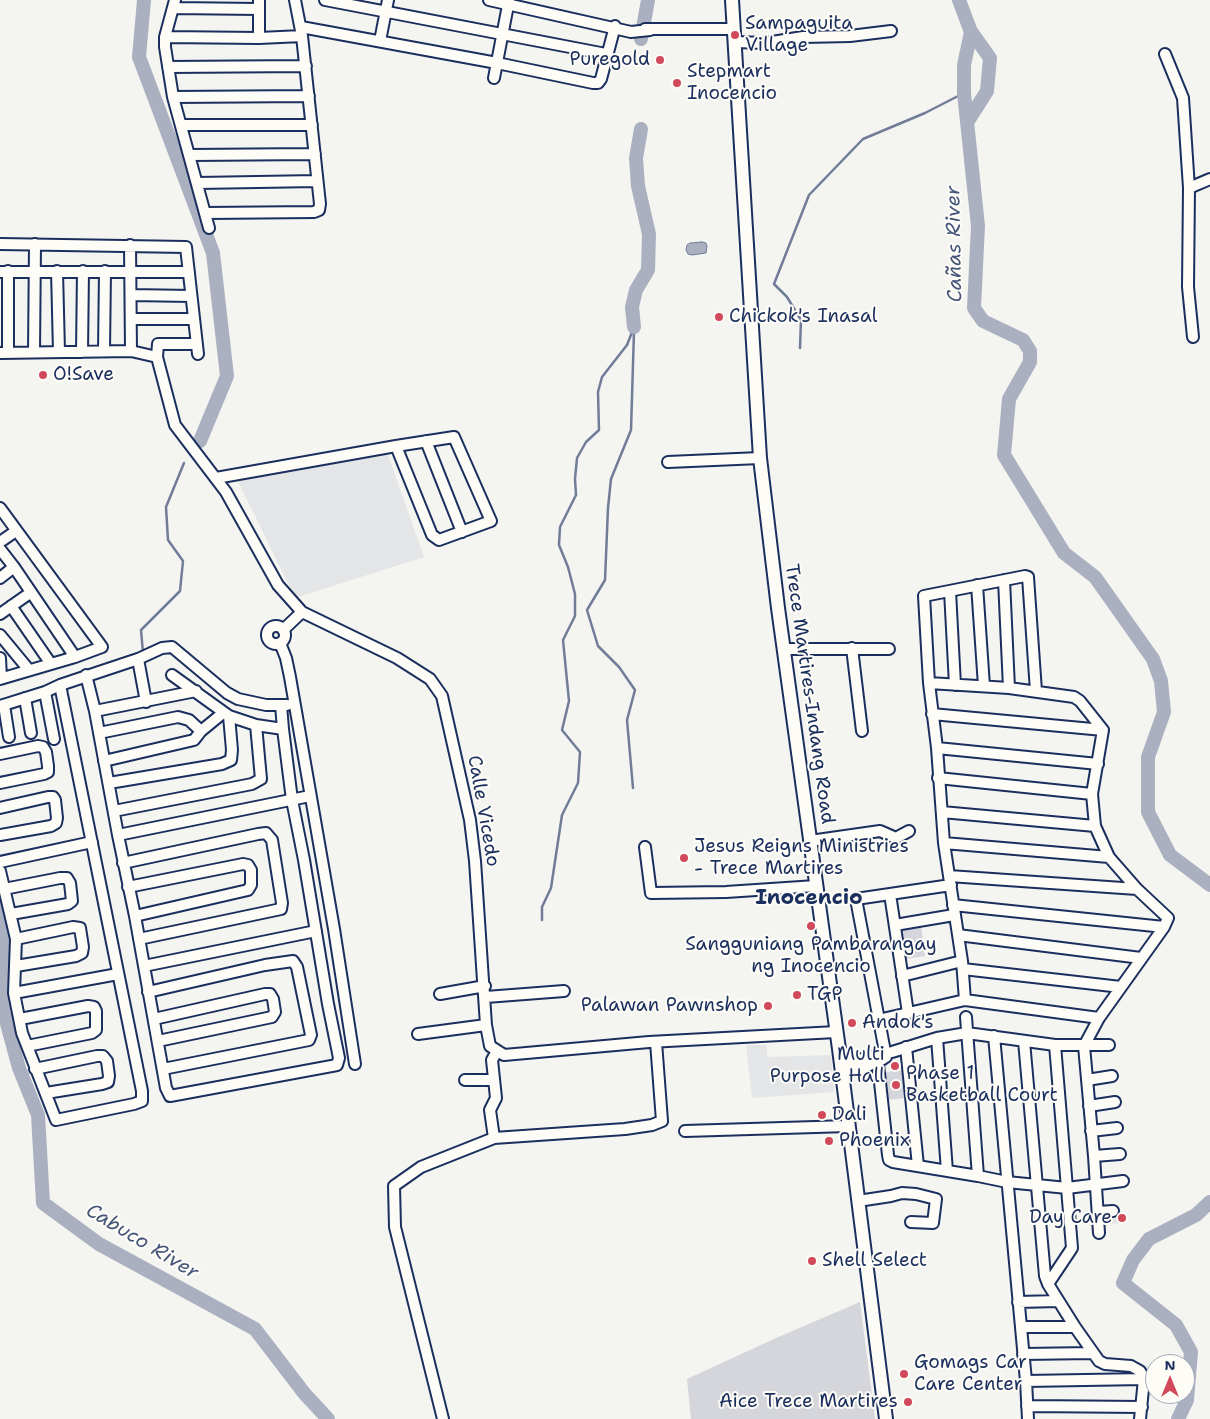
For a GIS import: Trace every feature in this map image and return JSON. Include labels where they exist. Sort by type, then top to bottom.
[{"type":"main road","name":"Trece Martires-Indang Road","points":[[732,0],[760,458],[783,649],[841,1068],[886,1419]]},
{"type":"street","points":[[206,213],[314,212],[319,210],[318,181],[302,31],[295,0]]},
{"type":"street","points":[[325,0],[606,54]]},
{"type":"street","points":[[380,41],[388,0]]},
{"type":"street","points":[[490,0],[508,2],[603,26],[735,36],[766,43],[803,37],[830,37],[891,31]]},
{"type":"street","points":[[494,78],[508,2]]},
{"type":"street","points":[[209,228],[173,97],[164,47],[174,4],[259,4],[259,38]]},
{"type":"street","points":[[165,37],[259,38],[302,31],[380,41],[598,83],[601,79],[606,54],[615,27]]},
{"type":"street","points":[[1166,54],[1183,98],[1189,188],[1188,287],[1192,338]]},
{"type":"street","points":[[168,67],[306,66]]},
{"type":"street","points":[[173,97],[308,96]]},
{"type":"street","points":[[181,125],[312,125]]},
{"type":"street","points":[[190,155],[315,154]]},
{"type":"street","points":[[1189,188],[1210,179]]},
{"type":"street","points":[[198,183],[318,181]]},
{"type":"street","points":[[0,244],[186,247],[189,272],[197,349],[158,344],[157,357],[130,351],[4,353],[4,272],[189,272]]},
{"type":"street","points":[[34,352],[35,244]]},
{"type":"street","points":[[130,245],[130,351]]},
{"type":"street","points":[[82,352],[83,271]]},
{"type":"street","points":[[104,351],[105,271]]},
{"type":"street","points":[[57,272],[59,352]]},
{"type":"street","points":[[130,295],[191,296]]},
{"type":"street","points":[[131,319],[194,319]]},
{"type":"street","name":"Calle Vicedo","points":[[157,357],[175,425],[190,448],[226,492],[278,586],[302,612],[397,658],[430,679],[442,696],[470,820],[486,997],[486,1025],[490,1046],[497,1051]]},
{"type":"street","points":[[216,478],[396,446],[454,437],[491,521],[439,540],[432,535],[396,446]]},
{"type":"street","points":[[426,441],[462,532]]},
{"type":"street","points":[[668,462],[760,458]]},
{"type":"street","points":[[0,508],[102,647],[1,679],[0,658]]},
{"type":"street","points":[[0,542],[16,530]]},
{"type":"street","points":[[0,549],[75,657]]},
{"type":"street","points":[[0,578],[14,567]]},
{"type":"street","points":[[965,1000],[958,935],[944,843],[929,683],[924,596],[1025,576],[1028,577],[1030,580],[1036,691]]},
{"type":"street","points":[[1004,580],[1009,688]]},
{"type":"street","points":[[976,585],[984,686]]},
{"type":"street","points":[[950,591],[955,685]]},
{"type":"street","points":[[0,614],[30,593]]},
{"type":"street","points":[[11,606],[51,664]]},
{"type":"street","points":[[284,630],[302,612]]},
{"type":"street","points":[[274,626],[284,630],[285,637],[280,643],[270,642],[267,633],[274,626]]},
{"type":"street","points":[[0,636],[29,670]]},
{"type":"street","points":[[280,643],[286,658],[334,929],[355,1064]]},
{"type":"street","points":[[9,737],[2,705],[45,692],[60,684],[86,675],[138,659],[162,648],[172,647],[238,699],[266,705],[294,704]]},
{"type":"street","points":[[852,648],[862,731]]},
{"type":"street","points":[[783,649],[889,649]]},
{"type":"street","points":[[138,659],[146,702]]},
{"type":"street","points":[[86,675],[95,711],[123,863],[135,916],[162,1070],[170,1096],[337,1065],[339,1058],[292,800],[283,729],[282,705]]},
{"type":"street","points":[[172,675],[226,715],[256,725],[283,729]]},
{"type":"street","points":[[929,683],[1036,691],[1074,697],[1086,707],[1103,730],[1092,794],[1095,826],[1109,857],[1137,889],[1168,918],[1164,927],[1099,1018],[1084,1046],[1099,1233]]},
{"type":"street","points":[[0,870],[16,939],[14,993],[22,1033],[56,1120],[142,1101],[142,1091],[60,684]]},
{"type":"street","points":[[95,711],[196,691]]},
{"type":"street","points":[[45,692],[54,739]]},
{"type":"street","points":[[26,698],[31,733]]},
{"type":"street","points":[[932,714],[1103,730]]},
{"type":"street","points":[[104,761],[194,740],[201,730],[226,715]]},
{"type":"street","points":[[109,783],[222,764],[231,760],[232,750],[226,715]]},
{"type":"street","points":[[99,733],[178,717],[190,720],[201,730]]},
{"type":"street","points":[[114,811],[252,784],[261,780],[256,725]]},
{"type":"street","points":[[0,754],[38,746],[43,747],[46,752],[48,766],[48,772],[44,774],[0,783]]},
{"type":"street","points":[[936,748],[1098,764]]},
{"type":"street","points":[[938,778],[1092,794]]},
{"type":"street","points":[[118,835],[310,796]]},
{"type":"street","points":[[0,808],[53,797],[57,818],[56,823],[52,826],[0,835]]},
{"type":"street","points":[[942,812],[1095,826]]},
{"type":"street","points":[[810,841],[880,831],[896,838],[909,831]]},
{"type":"street","points":[[123,863],[258,834],[266,833],[272,840],[282,903],[281,909],[139,939]]},
{"type":"street","points":[[0,862],[92,842]]},
{"type":"street","points":[[944,843],[1109,857]]},
{"type":"street","points":[[645,847],[651,893],[726,892],[816,886]]},
{"type":"street","points":[[128,887],[243,864],[248,865],[251,870],[251,885],[248,890],[135,916]]},
{"type":"street","points":[[4,889],[60,878],[67,878],[70,883],[72,901],[68,904],[11,914]]},
{"type":"street","points":[[1123,1182],[1067,1188],[1007,1182],[889,1160],[884,1056],[856,899],[890,894],[950,880],[1137,889]]},
{"type":"street","points":[[890,894],[908,1013]]},
{"type":"street","points":[[895,925],[954,910],[1164,927]]},
{"type":"street","points":[[16,939],[73,927],[80,928],[83,947],[82,953],[76,956],[16,966]]},
{"type":"street","points":[[144,966],[316,931]]},
{"type":"street","points":[[958,935],[1141,958]]},
{"type":"street","points":[[148,992],[265,965],[293,962],[297,967],[311,1035],[308,1040],[162,1070]]},
{"type":"street","points":[[902,976],[962,965],[1121,987]]},
{"type":"street","points":[[14,993],[118,974]]},
{"type":"street","points":[[440,994],[485,986]]},
{"type":"street","points":[[486,997],[564,991]]},
{"type":"street","points":[[154,1019],[265,994],[270,994],[273,1000],[275,1012],[272,1017],[158,1041]]},
{"type":"street","points":[[878,1020],[965,1000],[1099,1018]]},
{"type":"street","points":[[20,1019],[88,1006],[94,1006],[96,1011],[96,1030],[92,1034],[27,1046]]},
{"type":"street","points":[[966,1017],[978,1176]]},
{"type":"street","points":[[418,1034],[486,1025]]},
{"type":"street","points":[[494,1138],[490,1110],[496,1098],[492,1060],[497,1051],[504,1055],[656,1042],[836,1032]]},
{"type":"street","points":[[841,1068],[863,1068],[884,1056],[906,1047],[937,1038],[967,1033],[1055,1045],[1109,1045]]},
{"type":"street","points":[[994,1036],[1028,1419]]},
{"type":"street","points":[[937,1038],[948,1170]]},
{"type":"street","points":[[1024,1041],[1045,1276],[1058,1301],[1092,1353],[1101,1363],[1131,1366],[1136,1368],[1144,1379],[1140,1419]]},
{"type":"street","points":[[443,1419],[395,1227],[394,1186],[421,1167],[494,1138],[626,1129],[662,1122],[656,1042]]},
{"type":"street","points":[[1048,1284],[1072,1248],[1055,1045]]},
{"type":"street","points":[[906,1047],[918,1166]]},
{"type":"street","points":[[35,1069],[97,1056],[103,1056],[107,1062],[108,1082],[46,1093]]},
{"type":"street","points":[[1087,1080],[1112,1076]]},
{"type":"street","points":[[465,1080],[493,1080]]},
{"type":"street","points":[[1089,1106],[1115,1102]]},
{"type":"street","points":[[685,1131],[848,1126]]},
{"type":"street","points":[[1091,1131],[1117,1128]]},
{"type":"street","points":[[1094,1156],[1120,1154]]},
{"type":"street","points":[[858,1202],[902,1193],[916,1194],[936,1200],[933,1223],[911,1222]]},
{"type":"street","points":[[1098,1212],[1114,1211]]},
{"type":"street","points":[[1018,1302],[1058,1301]]},
{"type":"street","points":[[1021,1327],[1075,1327]]},
{"type":"street","points":[[1023,1354],[1092,1353]]},
{"type":"street","points":[[1026,1381],[1144,1379]]},
{"type":"street","points":[[1027,1406],[1142,1407]]},
{"type":"shaded area","points":[[387,452],[424,557],[295,598],[237,479]]},
{"type":"shaded area","points":[[921,925],[925,956],[905,959],[900,928]]},
{"type":"shaded area","points":[[746,1045],[767,1045],[767,1057],[831,1055],[834,1092],[752,1098]]},
{"type":"shaded area","name":"Phase 1 Basketball Court","points":[[905,1070],[907,1098],[887,1100],[885,1072]]},
{"type":"shaded area","points":[[1123,1211],[1124,1223],[1100,1225],[1099,1213]]},
{"type":"shaded area","points":[[860,1302],[875,1419],[691,1419],[687,1379]]},
{"type":"water","points":[[706,243],[706,253],[688,254],[686,250],[687,245]]},
{"type":"waterway","points":[[144,0],[139,57],[213,253],[227,376],[200,441]]},
{"type":"waterway","points":[[641,39],[648,0]]},
{"type":"waterway","name":"Cañas River","points":[[959,0],[971,32],[964,65],[964,93],[978,226],[974,308],[983,321],[1023,340],[1030,351],[1030,362],[1009,399],[1004,455],[1064,553],[1095,577],[1153,659],[1161,681],[1164,712],[1148,757],[1148,812],[1170,855],[1210,885]]},
{"type":"waterway","points":[[968,121],[987,91],[990,58],[970,30]]},
{"type":"waterway","points":[[800,348],[801,320],[787,297],[774,284],[809,195],[863,139],[925,113],[964,93]]},
{"type":"waterway","points":[[634,327],[632,307],[636,290],[648,270],[649,234],[638,186],[636,158],[641,129]]},
{"type":"waterway","points":[[542,920],[542,907],[551,888],[562,815],[578,783],[580,752],[562,730],[569,701],[563,640],[575,616],[575,594],[568,567],[559,545],[560,527],[576,495],[577,458],[586,442],[599,430],[598,392],[602,377],[627,345],[634,327]]},
{"type":"waterway","points":[[633,788],[627,720],[635,690],[619,667],[598,646],[587,610],[605,580],[611,479],[631,430],[634,331]]},
{"type":"waterway","points":[[143,653],[141,630],[180,591],[183,561],[168,540],[166,507],[184,463]]},
{"type":"waterway","name":"Cabuco River","points":[[0,908],[7,931],[3,1009],[19,1068],[38,1115],[43,1203],[99,1244],[255,1329],[304,1393],[328,1419]]},
{"type":"waterway","name":"Cañas River","points":[[1178,1419],[1187,1400],[1191,1352],[1176,1325],[1123,1283],[1133,1260],[1149,1239],[1196,1215],[1210,1202]]},
{"type":"place","name":"Sampaguita Village","points":[[735,35]]},
{"type":"place","name":"Puregold","points":[[660,60]]},
{"type":"place","name":"Stepmart Inocencio","points":[[677,83]]},
{"type":"place","name":"Chickok's Inasal","points":[[719,317]]},
{"type":"place","name":"O!Save","points":[[43,375]]},
{"type":"place","name":"Jesus Reigns Ministries - Trece Martires","points":[[684,858]]},
{"type":"place","name":"Sangguniang Pambarangay ng Inocencio","points":[[811,926]]},
{"type":"place","name":"TGP","points":[[797,995]]},
{"type":"place","name":"Palawan Pawnshop","points":[[768,1006]]},
{"type":"place","name":"Andok's","points":[[852,1023]]},
{"type":"place","name":"Multi Purpose Hall","points":[[895,1066]]},
{"type":"place","name":"Phase 1 Basketball Court","points":[[896,1085]]},
{"type":"place","name":"Dali","points":[[822,1115]]},
{"type":"place","name":"Phoenix","points":[[829,1141]]},
{"type":"place","name":"Day Care","points":[[1122,1218]]},
{"type":"place","name":"Shell Select","points":[[812,1261]]},
{"type":"place","name":"Gomags Car Care Center","points":[[904,1374]]},
{"type":"place","name":"Aice Trece Martires","points":[[908,1402]]},
{"type":"district","name":"Inocencio","points":[[809,899]]}]
